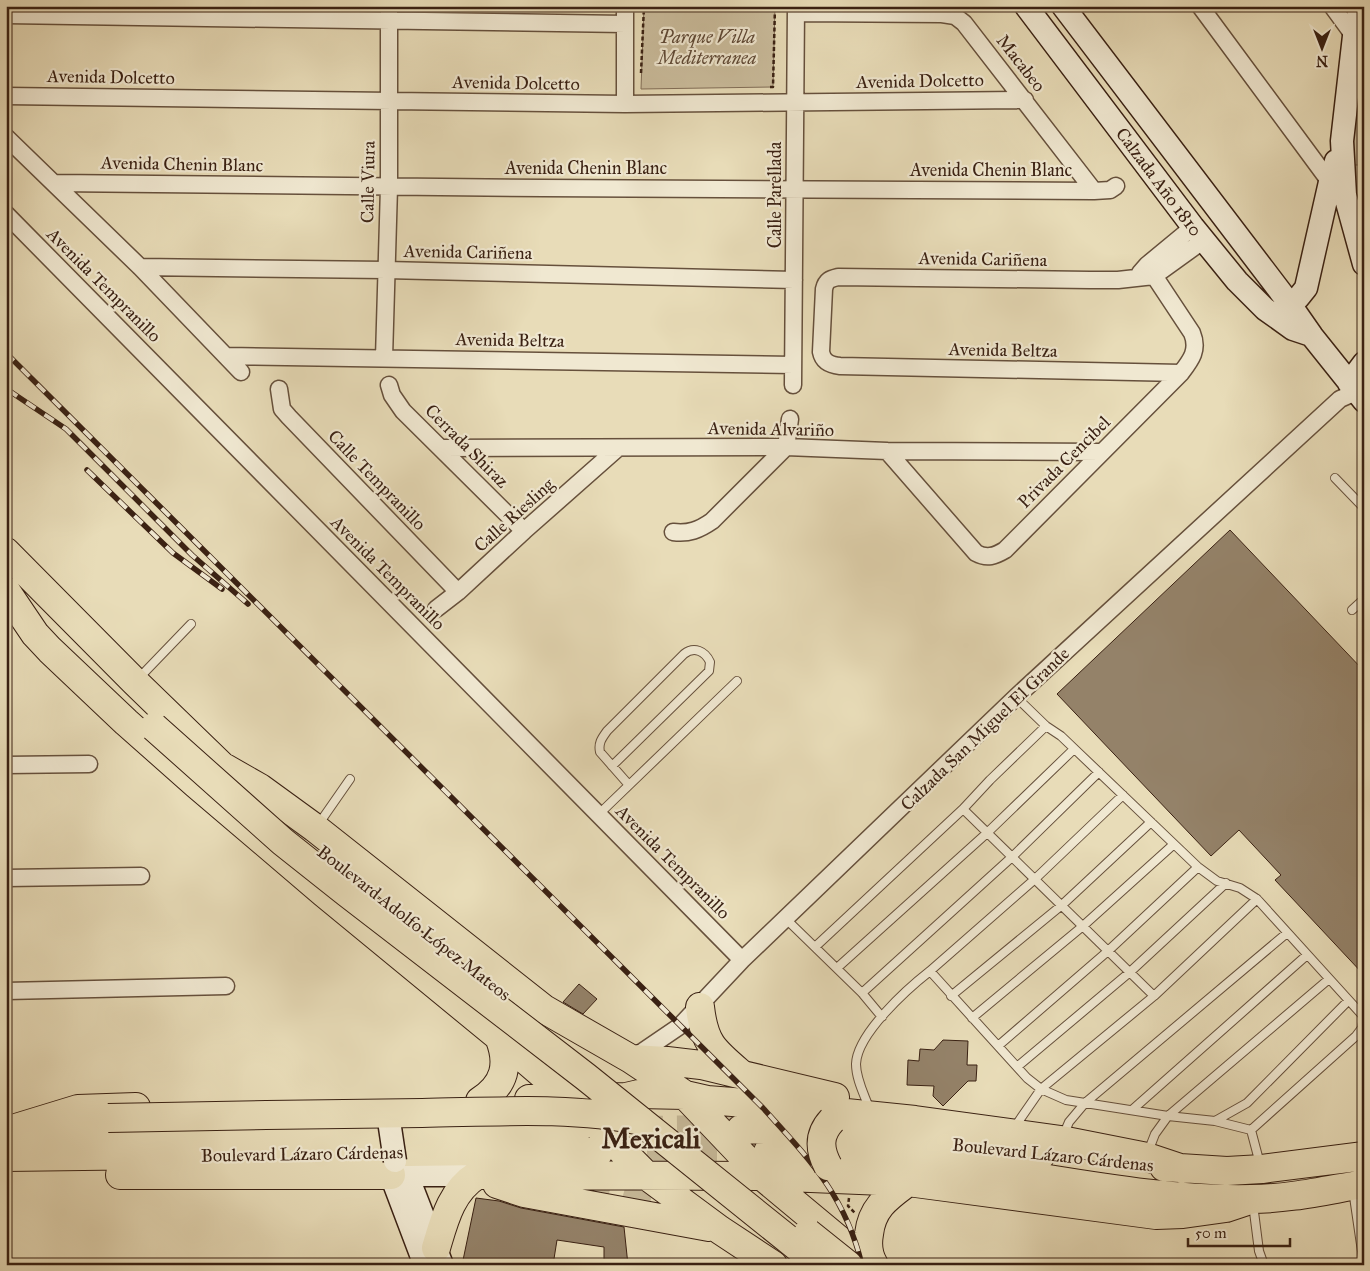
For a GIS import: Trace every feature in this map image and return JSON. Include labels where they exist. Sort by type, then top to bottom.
[{"type":"highway","name":"Boulevard Adolfo López Mateos","points":[[6,552],[218,764],[256,797],[671,1128],[848,1265]]},
{"type":"highway","name":"Boulevard Adolfo López Mateos","points":[[9,600],[60,642],[283,842],[586,1077],[820,1265]]},
{"type":"highway","points":[[9,600],[50,650],[182,772],[570,1098],[609,1150],[720,1230],[773,1265]]},
{"type":"highway","points":[[218,764],[260,788],[315,828],[544,1009],[631,1059],[685,1095],[732,1132],[869,1265]]},
{"type":"highway","points":[[700,1007],[702,1027],[713,1048],[741,1074]]},
{"type":"highway","points":[[480,1101],[495,1090],[503,1074],[504,1051],[499,1037]]},
{"type":"highway","points":[[631,1059],[667,1060],[741,1074],[848,1112]]},
{"type":"highway","points":[[6,1131],[78,1109],[387,1108],[480,1101],[626,1097],[639,1094],[685,1095],[707,1100],[848,1112],[915,1120],[1061,1140],[1147,1157],[1183,1169]]},
{"type":"highway","points":[[609,1150],[612,1136],[612,1114],[617,1104],[626,1097]]},
{"type":"highway","points":[[46,1119],[567,1112],[627,1118],[671,1128]]},
{"type":"highway","points":[[836,1172],[823,1157],[822,1135],[826,1126],[848,1112]]},
{"type":"highway","name":"Boulevard Lázaro Cárdenas","points":[[6,1138],[440,1130],[577,1130]]},
{"type":"highway","name":"Boulevard Lázaro Cárdenas","points":[[732,1132],[803,1131],[873,1136],[1183,1169],[1228,1171],[1262,1169],[1364,1156]]},
{"type":"highway","points":[[701,1176],[712,1170],[721,1158],[732,1132]]},
{"type":"highway","name":"Boulevard Lázaro Cárdenas","points":[[6,1157],[481,1163],[609,1150]]},
{"type":"highway","points":[[6,1162],[110,1174],[398,1170]]},
{"type":"highway","name":"Boulevard Lázaro Cárdenas","points":[[765,1164],[924,1162],[1174,1197],[1253,1199],[1280,1197],[1358,1185]]},
{"type":"highway","points":[[481,1163],[528,1163]]},
{"type":"highway","points":[[481,1163],[647,1176],[701,1176],[765,1164],[1156,1215],[1183,1214],[1226,1208],[1253,1199]]},
{"type":"highway","points":[[481,1163],[500,1186],[524,1193],[699,1224],[720,1230]]},
{"type":"highway","points":[[434,1259],[452,1203],[481,1163]]},
{"type":"highway","points":[[874,1265],[868,1251],[870,1222],[877,1209],[887,1198],[908,1182]]},
{"type":"street","points":[[625,6],[625,104]]},
{"type":"street","name":"Calzada Año 1810","points":[[1026,6],[1199,234],[1237,281],[1265,309],[1293,329],[1312,336]]},
{"type":"street","name":"Calzada Año 1810","points":[[1062,6],[1355,392]]},
{"type":"street","points":[[1200,6],[1330,182]]},
{"type":"street","points":[[1332,6],[1354,36]]},
{"type":"street","points":[[1360,6],[1354,36],[1342,141],[1345,195],[1363,256]]},
{"type":"street","name":"Macabeo","points":[[797,10],[942,14],[955,16],[964,23],[1094,191]]},
{"type":"street","name":"Calle Parellada","points":[[793,385],[797,10]]},
{"type":"street","points":[[6,15],[389,14],[624,24]]},
{"type":"street","name":"Calle Viura","points":[[384,358],[388,187],[389,14]]},
{"type":"street","name":"Avenida Dolcetto","points":[[6,96],[625,104],[1025,100]]},
{"type":"street","points":[[6,137],[140,267],[227,356],[240,372]]},
{"type":"street","points":[[1289,303],[1298,298],[1306,288],[1330,182],[1342,141]]},
{"type":"street","name":"Avenida Chenin Blanc","points":[[55,183],[1094,191],[1110,190],[1116,186]]},
{"type":"street","name":"Avenida Tempranillo","points":[[6,214],[742,960]]},
{"type":"street","name":"Avenida Cariñena","points":[[826,362],[822,358],[821,352],[824,289],[826,282],[830,278],[1100,280],[1135,278],[1150,271],[1199,234]]},
{"type":"street","name":"Avenida Cariñena","points":[[140,267],[386,270],[794,280]]},
{"type":"street","name":"Privada Cencibel","points":[[887,451],[969,547],[981,556],[997,556],[1192,359],[1195,346],[1192,333],[1150,271]]},
{"type":"street","name":"Avenida Beltza","points":[[227,356],[793,366]]},
{"type":"street","name":"Avenida Beltza","points":[[826,362],[830,365],[840,366],[1180,373]]},
{"type":"street","name":"Calzada San Miguel El Grande","points":[[631,1059],[680,1026],[700,1007],[742,960],[1016,697],[1355,392],[1364,363]]},
{"type":"street","name":"Cerrada Shiraz","points":[[389,385],[399,407],[524,531]]},
{"type":"street","name":"Calle Tempranillo","points":[[279,389],[282,409],[289,418],[458,592]]},
{"type":"street","points":[[673,532],[691,532],[700,529],[712,521],[786,447],[790,419]]},
{"type":"street","name":"Avenida Alvariño","points":[[441,448],[786,447],[887,451],[1101,452]]},
{"type":"street","name":"Calle Riesling","points":[[436,609],[458,592],[618,448]]},
{"type":"street","points":[[6,765],[89,764]]},
{"type":"street","points":[[6,878],[141,876]]},
{"type":"street","points":[[6,991],[226,986]]},
{"type":"street","points":[[387,1108],[398,1170],[434,1259]]},
{"type":"street","points":[[398,1170],[481,1163]]},
{"type":"lane","points":[[1335,478],[1364,508]]},
{"type":"lane","points":[[1352,610],[1364,599]]},
{"type":"lane","points":[[135,682],[191,624]]},
{"type":"lane","points":[[612,766],[709,671],[710,662],[704,654],[698,650],[688,650],[606,731],[601,739],[598,746],[600,752],[612,766],[630,785]]},
{"type":"lane","points":[[598,815],[737,682]]},
{"type":"lane","points":[[1016,697],[1046,726],[1061,736],[1198,867],[1210,876],[1240,888],[1257,900],[1364,1017],[1362,1028],[1251,1130]]},
{"type":"lane","points":[[815,947],[963,809],[1046,726]]},
{"type":"lane","points":[[837,968],[987,834],[1074,749]]},
{"type":"lane","points":[[862,993],[1012,857],[1099,772]]},
{"type":"lane","points":[[315,828],[350,779]]},
{"type":"lane","points":[[848,1112],[859,1082],[856,1062],[859,1050],[865,1037],[882,1017],[901,997],[1034,879],[1123,796]]},
{"type":"lane","points":[[963,809],[1154,996]]},
{"type":"lane","points":[[951,996],[1062,905],[1151,822]]},
{"type":"lane","points":[[972,1018],[1082,926],[1174,844]]},
{"type":"lane","points":[[998,1046],[1108,951],[1198,867]]},
{"type":"lane","points":[[1017,1067],[1130,972],[1226,883]]},
{"type":"lane","points":[[1010,1133],[1041,1089],[1154,996],[1257,900]]},
{"type":"lane","points":[[786,919],[862,993],[882,1017]]},
{"type":"lane","points":[[1061,1140],[1069,1122],[1085,1103],[1287,933]]},
{"type":"lane","points":[[1132,1110],[1307,955]]},
{"type":"lane","points":[[930,971],[1027,1078],[1041,1089],[1066,1100],[1168,1116],[1215,1121],[1251,1130]]},
{"type":"lane","points":[[1147,1157],[1156,1134],[1168,1116],[1328,979]]},
{"type":"lane","points":[[1215,1121],[1247,1103],[1348,1001]]},
{"type":"lane","points":[[1251,1130],[1262,1169]]},
{"type":"lane","points":[[1358,1185],[1364,1265]]},
{"type":"lane","points":[[1253,1199],[1259,1250],[1264,1265]]},
{"type":"path","points":[[641,80],[644,6]]},
{"type":"path","points":[[764,87],[773,87],[775,6]]},
{"type":"green space","name":"Parque Villa Mediterranea","points":[[644,6],[775,6],[773,87],[641,89]]},
{"type":"green space","points":[[1364,52],[1364,165],[1345,165]]},
{"type":"building","points":[[1230,530],[1364,671],[1364,975],[1275,880],[1281,875],[1239,830],[1211,856],[1057,694]]},
{"type":"building","points":[[579,984],[597,999],[583,1014],[563,1002]]},
{"type":"building","points":[[943,1040],[968,1041],[967,1065],[977,1065],[976,1081],[968,1081],[943,1106],[933,1096],[934,1086],[907,1085],[908,1060],[919,1061],[920,1049],[934,1050]]},
{"type":"building","points":[[476,1198],[624,1227],[628,1265],[604,1265],[604,1247],[557,1240],[553,1265],[462,1265]]},
{"type":"tunnel","points":[[635,1130],[735,1129]]},
{"type":"tunnel","points":[[605,1152],[757,1152]]},
{"type":"tunnel","points":[[584,1179],[681,1208],[693,1214]]},
{"type":"railway","points":[[6,353],[763,1108],[810,1162],[836,1198],[855,1240],[862,1265]]},
{"type":"railway","points":[[8,390],[66,429],[192,555],[248,604]]},
{"type":"railway","points":[[87,470],[173,553],[222,589]]},
{"type":"district","name":"Mexicali","points":[[651,1138]]}]
